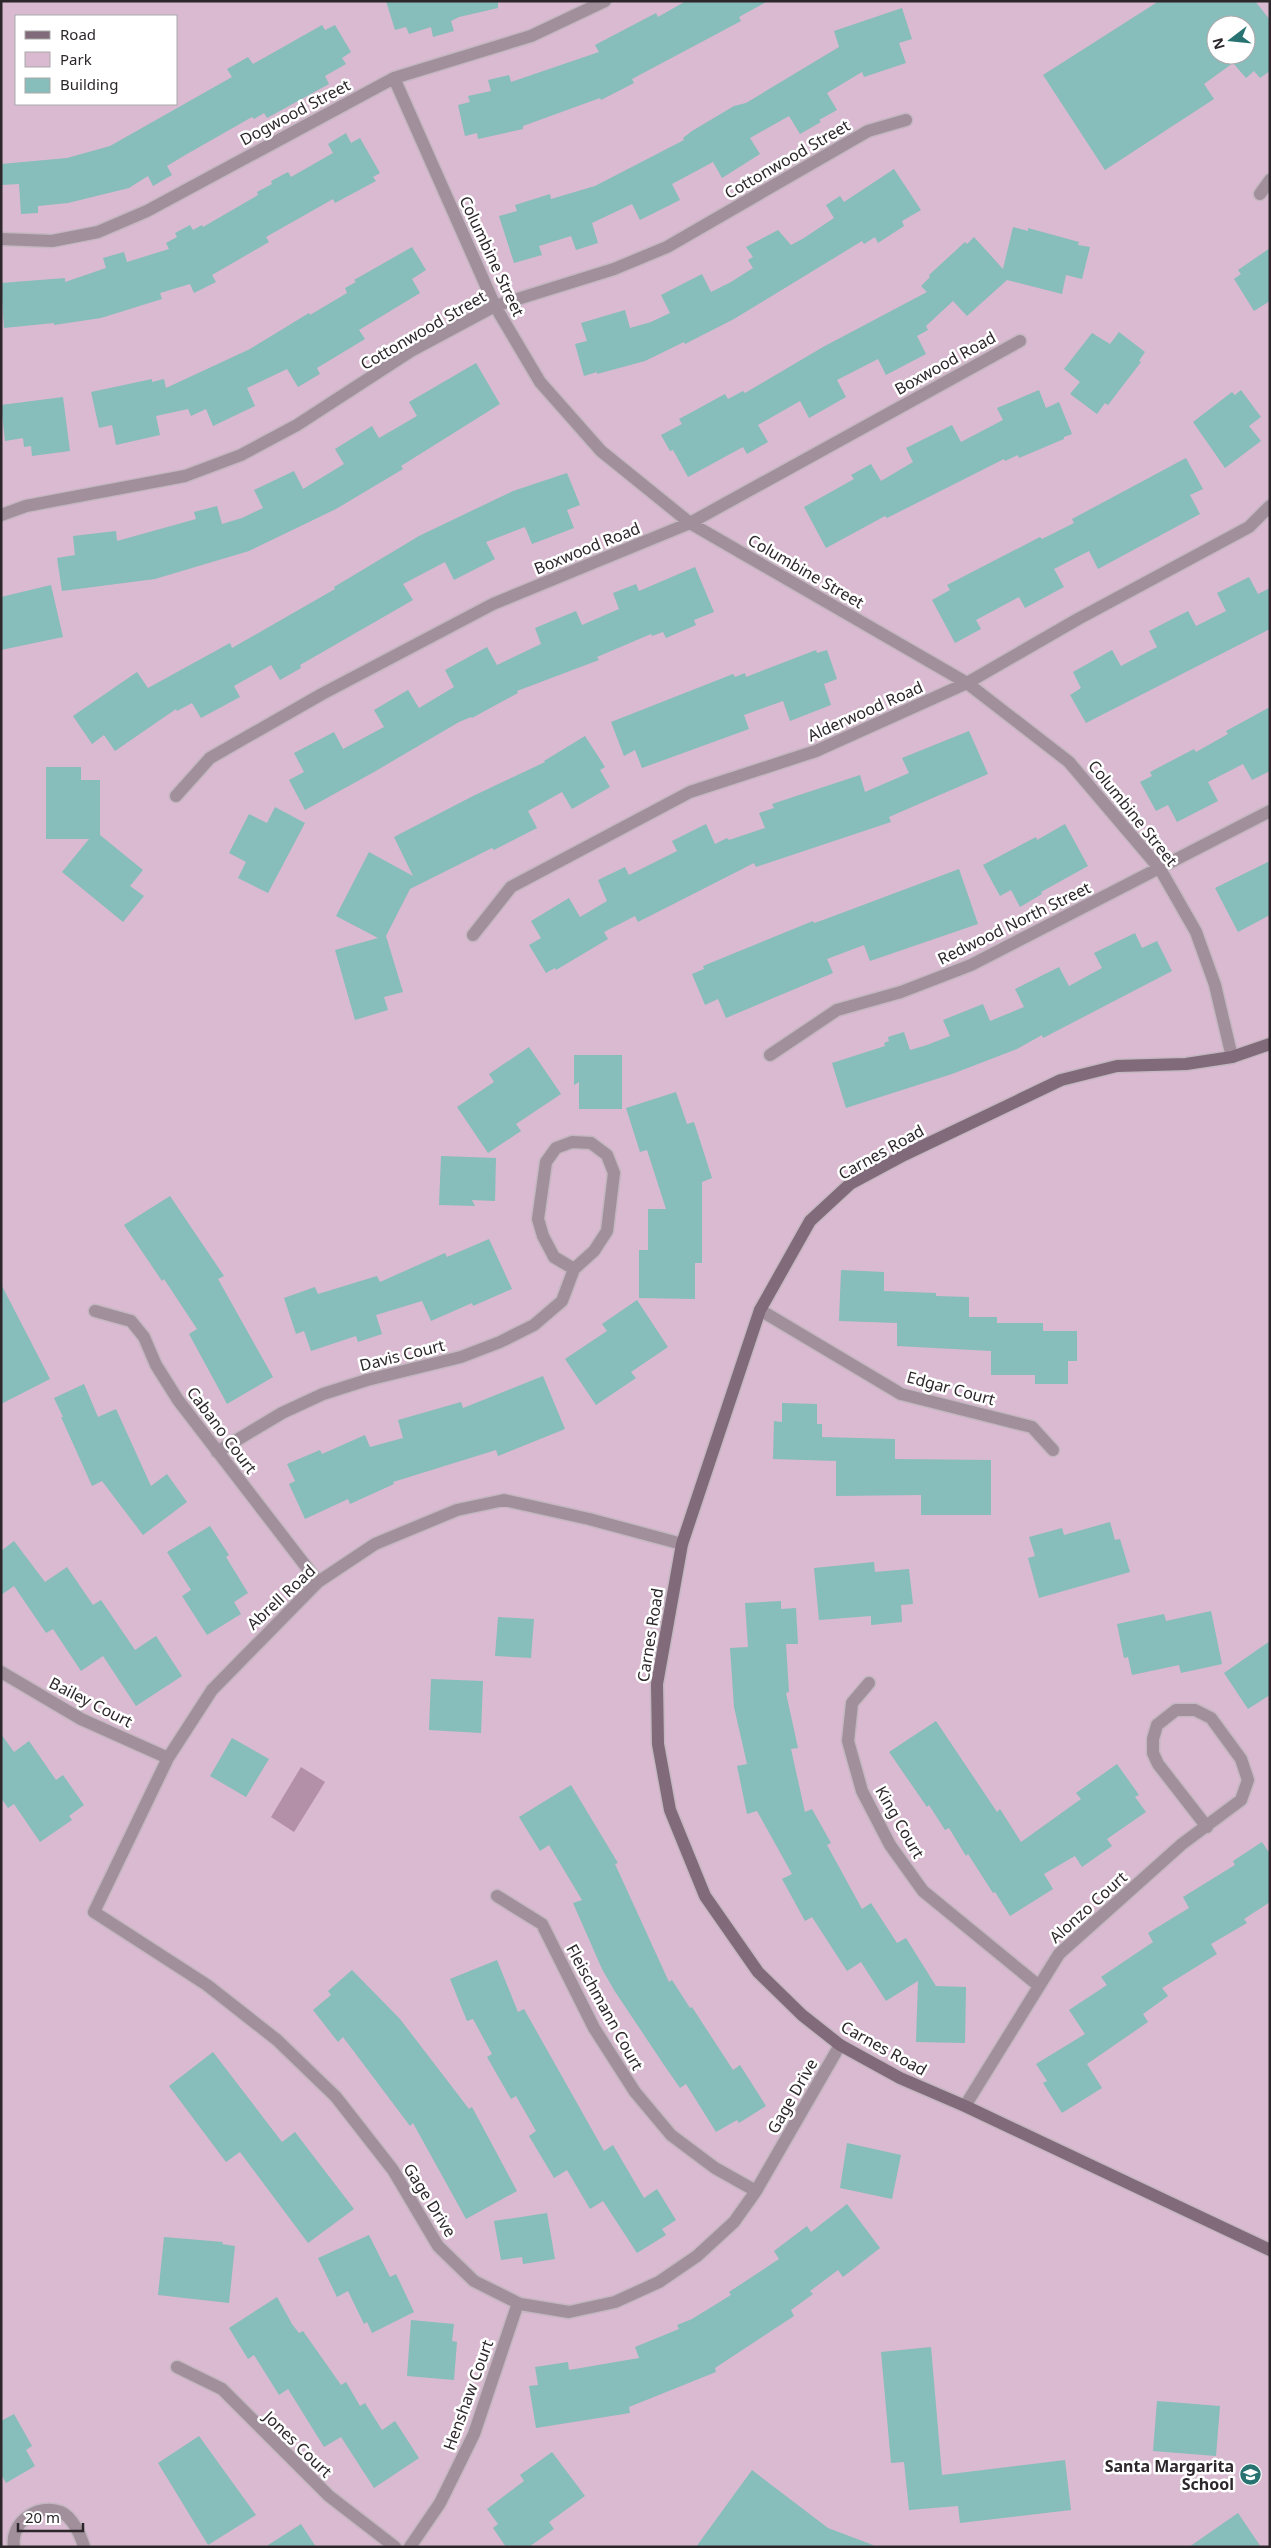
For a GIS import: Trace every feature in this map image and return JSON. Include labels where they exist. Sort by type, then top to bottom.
[{"type":"street","name":"Dogwood Street","points":[[1,239],[52,241],[98,232],[147,211],[394,78],[531,36],[606,1]]},
{"type":"street","name":"Columbine Street","points":[[394,78],[494,306],[540,382],[601,451],[690,523],[967,683],[1069,762],[1160,869],[1196,932],[1215,985],[1232,1058]]},
{"type":"street","name":"Cottonwood Street","points":[[1,515],[26,506],[185,476],[241,455],[297,425],[411,352],[494,306],[614,269],[667,247],[868,131],[906,120]]},
{"type":"street","points":[[1260,194],[1270,180]]},
{"type":"street","name":"Boxwood Road","points":[[176,796],[210,758],[418,643],[492,604],[690,523],[1020,341]]},
{"type":"street","name":"Alderwood Road","points":[[473,935],[511,887],[690,792],[816,751],[967,683],[1078,619],[1249,527],[1270,506]]},
{"type":"street","name":"Redwood North Street","points":[[770,1055],[836,1010],[901,992],[971,964],[1160,869],[1270,811]]},
{"type":"street","name":"Carnes Road","points":[[1270,1044],[1232,1058],[1186,1064],[1116,1066],[1061,1080],[850,1184],[810,1221],[760,1310],[682,1544],[658,1684],[658,1744],[670,1810],[705,1896],[758,1972],[802,2015],[840,2045],[900,2078],[965,2106],[1270,2250]]},
{"type":"street","name":"Davis Court","points":[[217,1452],[282,1414],[323,1394],[367,1380],[461,1357],[509,1338],[534,1325],[562,1301],[574,1269],[594,1251],[607,1231],[614,1173],[607,1155],[591,1143],[572,1142],[556,1148],[546,1162],[538,1219],[543,1236],[554,1257],[574,1269]]},
{"type":"street","name":"Cabano Court","points":[[95,1310],[132,1321],[144,1337],[156,1365],[178,1400],[318,1582]]},
{"type":"street","name":"Edgar Court","points":[[760,1310],[901,1394],[1032,1427],[1053,1450]]},
{"type":"street","name":"Abrell Road","points":[[94,1912],[168,1758],[212,1690],[318,1582],[375,1544],[457,1510],[504,1500],[589,1519],[682,1544]]},
{"type":"street","name":"Bailey Court","points":[[1,1672],[82,1719],[168,1758]]},
{"type":"street","name":"King Court","points":[[869,1683],[852,1703],[848,1740],[862,1791],[890,1845],[923,1892],[1039,1986]]},
{"type":"street","name":"Alonzo Court","points":[[965,2106],[1059,1954],[1182,1844],[1207,1827],[1241,1800],[1248,1780],[1242,1759],[1211,1718],[1195,1710],[1176,1710],[1157,1725],[1153,1739],[1153,1753],[1158,1764],[1207,1827]]},
{"type":"street","name":"Fleischmann Court","points":[[497,1896],[542,1924],[594,2028],[635,2092],[671,2135],[714,2168],[756,2191]]},
{"type":"street","name":"Gage Drive","points":[[94,1912],[207,1985],[277,2040],[336,2097],[393,2170],[438,2246],[474,2281],[518,2303],[569,2312],[615,2302],[659,2282],[697,2256],[734,2222],[756,2191],[840,2045]]},
{"type":"street","name":"Henshaw Court","points":[[410,2547],[440,2503],[474,2434],[518,2303]]},
{"type":"street","name":"Jones Court","points":[[177,2367],[222,2389],[329,2496],[395,2547]]},
{"type":"street","points":[[14,2547],[13,2540],[20,2523],[30,2514],[46,2510],[62,2512],[72,2522],[84,2547]]},
{"type":"green space","points":[[1,1],[1270,1],[1270,2547],[1,2547]]},
{"type":"shaded area","points":[[301,1767],[325,1782],[294,1832],[271,1817]]},
{"type":"building","points":[[386,1],[498,1],[498,8],[459,17],[451,21],[454,31],[433,37],[431,27],[409,34],[406,27],[395,30]]},
{"type":"building","points":[[686,1],[768,1],[739,17],[741,21],[632,79],[634,83],[601,100],[600,98],[523,126],[523,129],[478,139],[477,133],[465,136],[458,105],[470,102],[468,96],[491,91],[488,80],[509,75],[511,82],[599,52],[595,45],[656,13],[658,17]]},
{"type":"building","points":[[1159,1],[1255,1],[1270,20],[1270,71],[1260,78],[1254,71],[1246,78],[1235,65],[1256,65],[1256,15],[1206,15],[1206,65],[1230,65],[1204,84],[1214,99],[1105,170],[1043,75]]},
{"type":"building","points":[[902,8],[912,39],[899,43],[906,63],[864,77],[862,72],[827,93],[837,110],[819,120],[821,122],[800,134],[789,116],[750,138],[760,154],[722,178],[713,162],[672,184],[680,200],[640,220],[632,204],[592,223],[598,243],[576,250],[571,236],[539,246],[542,255],[514,263],[499,216],[517,211],[515,205],[550,194],[551,199],[595,186],[684,140],[683,138],[692,131],[734,106],[746,103],[839,47],[834,31]]},
{"type":"building","points":[[322,25],[325,30],[335,25],[351,52],[342,58],[346,64],[325,76],[329,84],[267,118],[264,113],[254,119],[252,117],[187,154],[167,166],[172,175],[153,186],[148,176],[129,188],[68,203],[38,206],[38,213],[21,214],[19,184],[1,185],[1,164],[67,158],[110,146],[232,77],[227,69],[248,57],[253,64]]},
{"type":"building","points":[[346,133],[351,143],[360,138],[380,173],[373,177],[376,181],[335,203],[333,199],[266,237],[269,242],[212,275],[216,282],[194,293],[190,284],[160,293],[162,299],[101,318],[54,325],[54,323],[4,328],[1,283],[65,278],[65,282],[106,268],[103,258],[124,252],[127,262],[169,249],[166,243],[177,237],[175,233],[190,225],[193,230],[202,225],[203,227],[258,195],[257,192],[272,184],[271,181],[288,172],[291,177],[333,153],[328,144]]},
{"type":"building","points":[[894,169],[921,210],[902,221],[904,226],[878,243],[875,237],[864,244],[862,241],[734,319],[685,344],[684,342],[645,361],[584,376],[575,344],[587,341],[581,323],[625,310],[630,328],[651,322],[670,313],[661,295],[702,274],[711,292],[731,282],[753,268],[748,260],[753,257],[746,247],[778,230],[791,245],[834,218],[826,205],[840,196],[844,202]]},
{"type":"building","points":[[1013,227],[1028,231],[1028,228],[1079,242],[1078,245],[1090,247],[1082,279],[1066,275],[1062,294],[1007,280],[967,316],[953,301],[926,326],[928,330],[917,336],[926,354],[886,375],[878,359],[837,380],[846,397],[809,418],[800,401],[758,425],[768,442],[747,454],[743,447],[688,477],[673,450],[670,451],[661,435],[682,424],[679,419],[725,394],[728,399],[743,391],[745,393],[823,347],[927,292],[921,286],[930,277],[929,275],[965,242],[967,244],[974,237],[1003,269]]},
{"type":"building","points":[[412,247],[426,270],[412,279],[420,293],[359,330],[365,339],[317,368],[320,374],[298,387],[287,369],[247,388],[255,406],[213,426],[206,409],[191,416],[188,409],[156,416],[160,435],[116,445],[112,425],[99,428],[91,392],[152,379],[152,382],[164,379],[166,388],[250,349],[309,313],[310,315],[347,293],[345,288],[356,282],[354,280]]},
{"type":"building","points":[[1270,248],[1270,301],[1254,311],[1234,279],[1241,274],[1238,270]]},
{"type":"building","points":[[1119,332],[1145,352],[1139,361],[1141,362],[1108,405],[1105,403],[1097,414],[1070,394],[1080,382],[1064,369],[1092,333],[1110,344]]},
{"type":"building","points":[[476,363],[500,404],[401,466],[403,469],[336,509],[249,551],[155,579],[62,591],[57,558],[75,555],[73,536],[116,531],[117,541],[196,519],[194,512],[217,506],[222,524],[242,518],[263,508],[254,490],[294,471],[303,489],[344,464],[335,449],[372,426],[379,438],[417,416],[409,402]]},
{"type":"building","points":[[1039,390],[1046,408],[1059,402],[1072,434],[1019,458],[1018,455],[1005,461],[1004,459],[887,518],[885,516],[826,548],[804,507],[854,479],[851,475],[871,464],[881,481],[913,462],[906,448],[952,425],[961,442],[1003,420],[997,408]]},
{"type":"building","points":[[1241,390],[1261,417],[1249,426],[1261,441],[1225,468],[1193,422],[1232,392],[1235,395]]},
{"type":"building","points":[[63,397],[70,451],[32,456],[31,446],[24,447],[23,438],[5,441],[1,405]]},
{"type":"building","points":[[1186,458],[1203,489],[1190,495],[1200,514],[1098,569],[1089,551],[1054,569],[1064,587],[1025,608],[1019,597],[976,620],[981,629],[955,643],[932,600],[950,590],[947,585],[1040,537],[1042,539],[1074,523],[1072,519]]},
{"type":"building","points":[[567,473],[580,505],[567,510],[574,528],[532,544],[525,527],[486,542],[495,559],[454,580],[445,562],[403,584],[413,600],[300,665],[301,668],[280,680],[271,665],[234,686],[240,697],[201,718],[192,703],[177,711],[176,709],[115,751],[104,735],[92,744],[73,716],[137,672],[148,688],[230,643],[232,648],[335,589],[334,587],[419,536],[513,491]]},
{"type":"building","points":[[695,567],[714,612],[694,620],[696,625],[666,638],[663,632],[652,636],[651,634],[597,657],[599,660],[517,691],[518,693],[472,718],[459,722],[305,810],[289,780],[304,772],[294,753],[334,732],[343,749],[384,727],[374,710],[408,690],[419,708],[454,687],[445,670],[487,647],[497,665],[541,644],[535,628],[576,611],[582,625],[619,609],[613,593],[636,584],[639,591]]},
{"type":"building","points":[[1249,577],[1258,594],[1270,588],[1270,629],[1086,723],[1070,695],[1081,688],[1073,672],[1112,650],[1121,666],[1157,647],[1149,631],[1188,611],[1196,626],[1226,611],[1217,593]]},
{"type":"building","points":[[51,585],[63,637],[1,650],[1,597]]},
{"type":"building","points":[[816,650],[817,653],[827,650],[837,679],[824,684],[831,705],[790,721],[783,701],[744,715],[749,729],[642,768],[635,750],[624,756],[611,722],[733,674],[735,677],[745,673],[746,677]]},
{"type":"building","points":[[1270,707],[1270,771],[1252,780],[1243,764],[1208,782],[1218,801],[1177,822],[1168,805],[1156,811],[1140,782],[1152,776],[1150,772],[1194,749],[1196,752],[1228,734],[1226,731]]},
{"type":"building","points":[[969,731],[988,774],[889,817],[891,822],[756,867],[754,863],[638,922],[635,916],[604,932],[608,939],[556,970],[555,968],[546,973],[529,945],[541,938],[531,921],[569,898],[580,917],[607,901],[598,880],[625,867],[629,875],[677,851],[672,841],[706,824],[715,844],[727,838],[729,840],[765,828],[759,813],[774,808],[772,804],[860,775],[865,792],[909,773],[902,758]]},
{"type":"building","points":[[585,736],[605,767],[600,770],[610,787],[572,809],[562,792],[528,811],[537,828],[410,889],[386,936],[403,992],[384,997],[388,1010],[355,1020],[335,950],[378,938],[336,916],[369,852],[413,876],[394,837],[473,796],[545,762]]},
{"type":"building","points":[[46,767],[81,767],[81,780],[100,780],[100,835],[143,870],[130,886],[144,896],[123,922],[62,872],[89,839],[46,839]]},
{"type":"building","points":[[275,807],[305,823],[268,893],[238,878],[246,862],[229,853],[249,814],[267,823]]},
{"type":"building","points":[[1065,824],[1088,866],[1041,892],[1042,894],[1020,907],[1011,890],[1000,896],[983,865],[1036,837],[1037,840]]},
{"type":"building","points":[[1270,861],[1270,915],[1238,932],[1215,888]]},
{"type":"building","points":[[959,869],[978,924],[870,961],[864,945],[827,959],[833,973],[726,1018],[718,999],[705,1005],[692,974],[704,969],[703,966],[813,921],[814,923],[823,920]]},
{"type":"building","points":[[1135,933],[1142,948],[1157,941],[1172,971],[1043,1038],[1042,1035],[1017,1049],[952,1074],[846,1108],[832,1063],[885,1046],[884,1043],[889,1041],[888,1037],[904,1032],[910,1050],[927,1045],[950,1036],[943,1020],[983,1004],[990,1021],[1024,1007],[1015,989],[1059,967],[1069,986],[1102,968],[1094,953]]},
{"type":"building","points":[[529,1047],[561,1094],[516,1124],[521,1131],[488,1153],[457,1107],[494,1082],[489,1074]]},
{"type":"building","points":[[574,1055],[622,1055],[622,1109],[579,1109],[579,1082],[574,1085]]},
{"type":"building","points":[[676,1092],[687,1124],[694,1122],[712,1178],[702,1182],[702,1263],[695,1263],[695,1299],[639,1298],[639,1250],[648,1250],[648,1209],[666,1209],[647,1150],[640,1152],[626,1108]]},
{"type":"building","points":[[441,1156],[496,1158],[495,1201],[472,1200],[475,1206],[439,1205]]},
{"type":"building","points":[[170,1196],[224,1276],[218,1279],[273,1377],[227,1404],[189,1334],[197,1329],[164,1279],[162,1281],[124,1225]]},
{"type":"building","points":[[489,1239],[512,1289],[473,1306],[472,1303],[431,1321],[422,1301],[376,1315],[382,1334],[358,1342],[356,1336],[311,1351],[304,1331],[296,1334],[284,1298],[315,1287],[318,1294],[377,1276],[380,1282],[445,1253],[447,1257]]},
{"type":"building","points":[[841,1270],[884,1272],[884,1291],[936,1293],[936,1296],[969,1297],[969,1317],[997,1317],[997,1323],[1043,1323],[1043,1331],[1077,1331],[1077,1361],[1068,1361],[1068,1384],[1035,1384],[1035,1375],[991,1375],[991,1351],[897,1346],[897,1323],[839,1321]]},
{"type":"building","points":[[1,1284],[50,1379],[1,1404]]},
{"type":"building","points":[[637,1300],[668,1347],[631,1372],[636,1378],[596,1405],[565,1359],[607,1331],[602,1324]]},
{"type":"building","points":[[543,1376],[565,1429],[498,1456],[496,1450],[393,1482],[394,1484],[350,1504],[348,1499],[305,1519],[289,1484],[295,1481],[287,1464],[320,1450],[322,1454],[365,1435],[370,1447],[403,1438],[398,1420],[461,1402],[463,1408]]},
{"type":"building","points":[[84,1384],[98,1417],[116,1409],[151,1486],[167,1474],[187,1502],[143,1535],[102,1481],[92,1486],[61,1417],[63,1417],[54,1398]]},
{"type":"building","points":[[782,1403],[817,1404],[817,1424],[822,1424],[822,1437],[895,1439],[895,1459],[991,1460],[991,1515],[921,1515],[921,1495],[836,1496],[836,1461],[773,1459],[774,1421],[782,1422]]},
{"type":"building","points":[[1110,1522],[1115,1540],[1120,1539],[1130,1572],[1039,1598],[1028,1558],[1035,1556],[1029,1537],[1062,1528],[1064,1535]]},
{"type":"building","points":[[210,1526],[229,1555],[226,1557],[248,1593],[234,1602],[241,1614],[207,1635],[182,1596],[191,1590],[167,1552]]},
{"type":"building","points":[[14,1541],[45,1582],[67,1567],[93,1605],[101,1600],[135,1650],[156,1636],[182,1676],[136,1706],[103,1656],[81,1671],[53,1629],[46,1633],[14,1586],[1,1595],[1,1551]]},
{"type":"building","points":[[874,1562],[875,1572],[909,1569],[913,1604],[901,1605],[902,1622],[871,1625],[871,1616],[819,1620],[814,1568]]},
{"type":"building","points":[[781,1601],[781,1609],[796,1608],[798,1644],[786,1644],[789,1692],[786,1693],[798,1748],[791,1749],[805,1812],[812,1809],[831,1843],[827,1845],[862,1909],[871,1903],[897,1943],[906,1938],[936,1986],[966,1987],[965,2043],[916,2042],[918,1981],[886,2001],[861,1962],[847,1971],[812,1917],[805,1921],[782,1879],[792,1874],[757,1811],[747,1814],[737,1766],[747,1764],[734,1707],[730,1648],[748,1647],[745,1603]]},
{"type":"building","points":[[1211,1611],[1222,1664],[1181,1673],[1179,1665],[1132,1675],[1128,1657],[1124,1658],[1117,1624],[1164,1614],[1166,1621]]},
{"type":"building","points":[[498,1617],[534,1619],[531,1658],[495,1656]]},
{"type":"building","points":[[1270,1641],[1270,1695],[1248,1709],[1224,1673]]},
{"type":"building","points":[[431,1679],[483,1681],[481,1733],[429,1730]]},
{"type":"building","points":[[936,1721],[997,1812],[1000,1809],[1021,1842],[1081,1799],[1076,1793],[1117,1764],[1139,1795],[1135,1797],[1146,1812],[1107,1839],[1112,1846],[1082,1867],[1075,1856],[1044,1874],[1053,1889],[1010,1916],[968,1854],[966,1856],[949,1828],[945,1830],[929,1805],[927,1807],[889,1752]]},
{"type":"building","points":[[1,1734],[14,1752],[29,1741],[56,1780],[63,1775],[84,1805],[69,1816],[72,1820],[40,1842],[14,1804],[8,1808],[1,1798]]},
{"type":"building","points":[[232,1738],[269,1759],[246,1797],[210,1776]]},
{"type":"building","points":[[571,1785],[618,1863],[615,1864],[669,1982],[672,1980],[690,2008],[692,2007],[733,2070],[740,2065],[766,2106],[739,2123],[737,2120],[716,2132],[686,2084],[680,2088],[602,1969],[573,1903],[582,1900],[549,1845],[540,1851],[519,1817]]},
{"type":"building","points":[[1262,1842],[1270,1854],[1270,1902],[1244,1919],[1247,1923],[1211,1944],[1217,1954],[1162,1988],[1168,1996],[1143,2014],[1148,2022],[1087,2064],[1102,2088],[1062,2113],[1043,2083],[1047,2081],[1036,2064],[1085,2034],[1069,2010],[1107,1985],[1101,1977],[1153,1942],[1148,1933],[1189,1908],[1183,1897],[1235,1865],[1233,1861]]},
{"type":"building","points":[[497,1960],[518,2012],[524,2009],[604,2151],[613,2145],[644,2198],[657,2189],[676,2220],[662,2229],[666,2235],[637,2253],[603,2201],[590,2209],[567,2170],[554,2178],[529,2136],[536,2131],[516,2096],[511,2099],[487,2057],[492,2054],[473,2019],[467,2021],[450,1979]]},
{"type":"building","points":[[352,1970],[400,2019],[469,2109],[472,2107],[517,2191],[466,2219],[413,2123],[410,2126],[343,2037],[338,2042],[313,2010],[331,1995],[328,1991]]},
{"type":"building","points":[[213,2052],[282,2142],[295,2132],[354,2209],[308,2243],[240,2152],[226,2162],[169,2086]]},
{"type":"building","points":[[847,2143],[901,2155],[892,2199],[840,2188]]},
{"type":"building","points":[[847,2204],[880,2248],[843,2277],[838,2270],[810,2291],[813,2294],[791,2310],[794,2316],[715,2368],[716,2372],[629,2407],[630,2413],[536,2428],[529,2386],[538,2385],[535,2367],[568,2362],[569,2370],[639,2358],[635,2347],[679,2329],[677,2325],[692,2319],[731,2295],[729,2292],[779,2259],[774,2251],[807,2226],[811,2232]]},
{"type":"building","points":[[547,2213],[555,2259],[523,2264],[522,2257],[501,2260],[494,2221]]},
{"type":"building","points":[[369,2235],[390,2277],[396,2274],[414,2312],[372,2333],[367,2322],[364,2324],[348,2291],[337,2297],[318,2258]]},
{"type":"building","points":[[164,2237],[223,2242],[222,2244],[235,2246],[229,2303],[158,2295]]},
{"type":"building","points":[[277,2297],[292,2324],[299,2333],[303,2331],[341,2385],[346,2382],[360,2406],[365,2403],[382,2430],[395,2421],[419,2458],[374,2488],[341,2437],[324,2447],[288,2389],[279,2395],[254,2355],[248,2359],[229,2328]]},
{"type":"building","points":[[411,2320],[454,2324],[452,2341],[457,2342],[454,2380],[407,2376]]},
{"type":"building","points":[[931,2347],[942,2475],[1065,2460],[1071,2510],[960,2523],[958,2506],[909,2510],[904,2462],[891,2463],[881,2352]]},
{"type":"building","points":[[1157,2401],[1220,2406],[1216,2456],[1153,2451]]},
{"type":"building","points":[[14,2414],[32,2446],[26,2450],[35,2466],[6,2483],[1,2474],[1,2421]]},
{"type":"building","points":[[199,2436],[256,2515],[208,2545],[158,2463]]},
{"type":"building","points":[[552,2452],[585,2496],[549,2522],[554,2529],[529,2547],[506,2547],[493,2528],[498,2524],[487,2509],[524,2481],[520,2475]]},
{"type":"building","points":[[752,2470],[828,2528],[873,2545],[872,2547],[696,2547]]},
{"type":"building","points":[[1238,2513],[1261,2547],[1189,2547]]},
{"type":"building","points":[[301,2524],[316,2547],[265,2547]]},
{"type":"place","name":"Santa Margarita School","points":[[1250,2475]]}]
